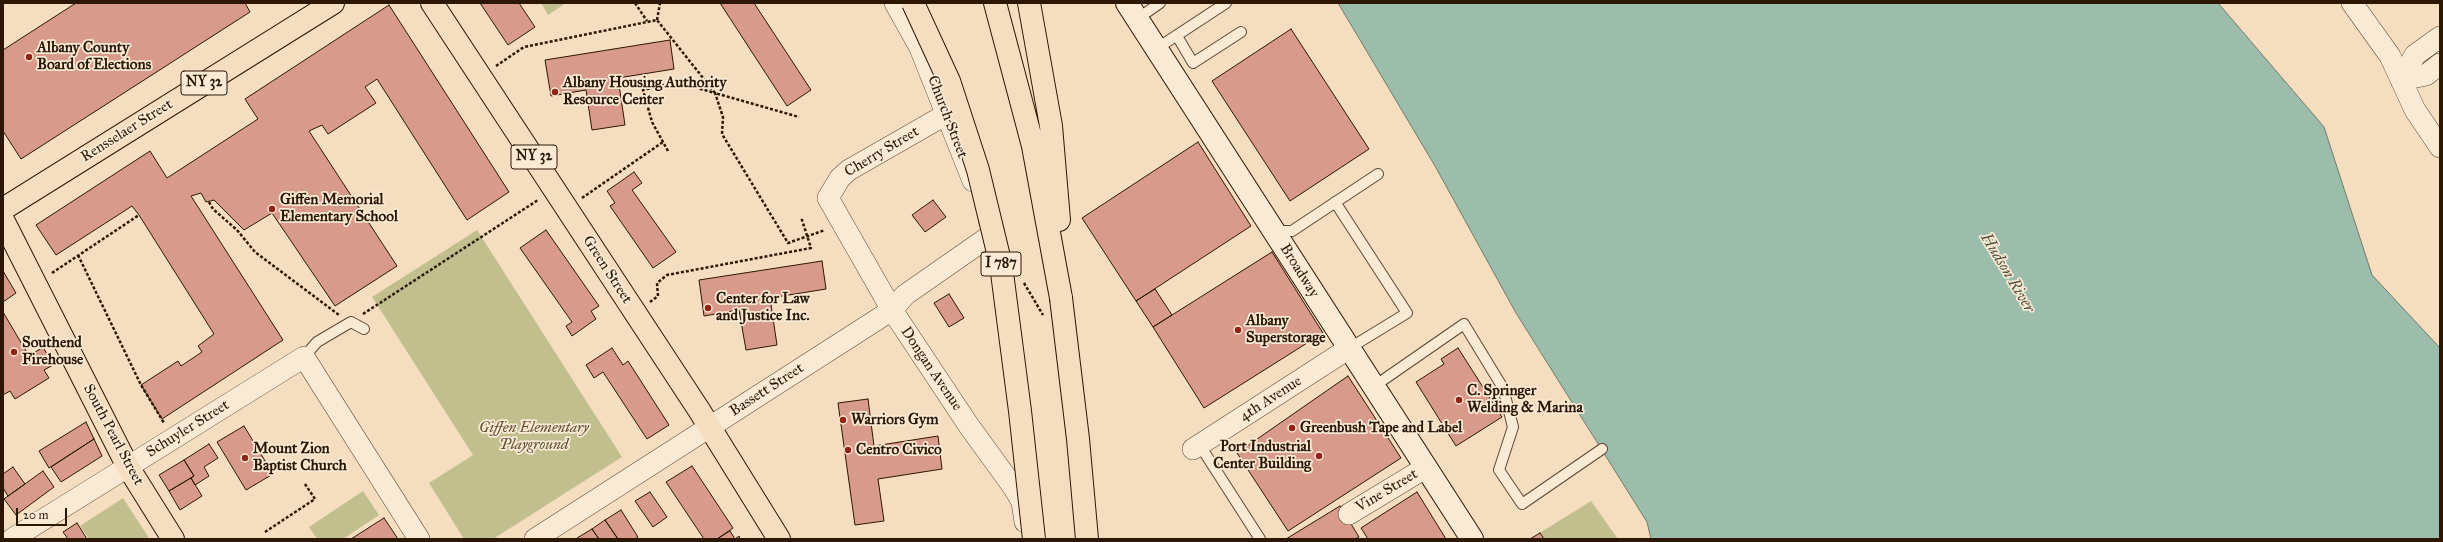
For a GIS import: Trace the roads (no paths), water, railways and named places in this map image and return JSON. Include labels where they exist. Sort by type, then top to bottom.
[{"type":"main road","name":"Rensselaer Street","points":[[3,209],[333,3]]},
{"type":"main road","name":"Green Street","points":[[432,3],[710,427],[779,539]]},
{"type":"main road","name":"I 787","points":[[913,3],[949,81],[978,170],[1001,265],[1020,411],[1034,539]]},
{"type":"main road","points":[[995,3],[1033,146],[1061,298],[1078,439],[1087,539]]},
{"type":"main road","points":[[1029,3],[1056,162],[1061,298]]},
{"type":"main road","name":"South Pearl Street","points":[[3,220],[128,467],[174,539]]},
{"type":"street","name":"Church Street","points":[[895,3],[920,48],[945,115],[994,233]]},
{"type":"street","points":[[2352,3],[2390,56],[2415,110],[2440,148]]},
{"type":"street","name":"Broadway","points":[[1132,11],[1348,349],[1472,539]]},
{"type":"street","points":[[2401,80],[2416,55],[2440,37]]},
{"type":"street","points":[[2401,80],[2426,74],[2440,64]]},
{"type":"street","name":"Cherry Street","points":[[828,198],[840,178],[849,170],[945,115]]},
{"type":"street","name":"Dongan Avenue","points":[[828,198],[892,310],[969,426],[1014,488],[1022,502],[1025,521],[1024,539]]},
{"type":"street","name":"Bassett Street","points":[[535,539],[892,310],[905,295],[994,233]]},
{"type":"street","name":"4th Avenue","points":[[1196,447],[1348,349]]},
{"type":"street","points":[[304,357],[419,539]]},
{"type":"street","name":"Schuyler Street","points":[[12,539],[304,357]]},
{"type":"street","name":"Vine Street","points":[[1349,514],[1425,468]]},
{"type":"lane","points":[[1132,11],[1160,3]]},
{"type":"lane","points":[[1156,49],[1226,3]]},
{"type":"lane","points":[[1177,36],[1193,63],[1241,32]]},
{"type":"lane","points":[[1273,231],[1292,230],[1378,174]]},
{"type":"lane","points":[[1335,202],[1406,313],[1348,349]]},
{"type":"lane","points":[[304,357],[317,342],[351,322],[364,329]]},
{"type":"lane","points":[[1373,387],[1464,324],[1503,388],[1513,428],[1498,470],[1522,504],[1602,449]]},
{"type":"lane","points":[[1196,447],[1260,539]]},
{"type":"water","name":"Hudson River","points":[[1338,3],[2218,3],[2324,127],[2372,275],[2440,348],[2440,539],[1651,539],[1647,522],[1516,313],[1435,166]]},
{"type":"place","name":"Albany County Board of Elections","points":[[29,57]]},
{"type":"place","name":"Albany Housing Authority Resource Center","points":[[555,92]]},
{"type":"place","name":"Giffen Memorial Elementary School","points":[[272,209]]},
{"type":"place","name":"Center for Law and Justice Inc.","points":[[708,308]]},
{"type":"place","name":"Albany Superstorage","points":[[1238,330]]},
{"type":"place","name":"Southend Firehouse","points":[[14,352]]},
{"type":"place","name":"C. Springer Welding & Marina","points":[[1459,400]]},
{"type":"place","name":"Warriors Gym","points":[[843,420]]},
{"type":"place","name":"Greenbush Tape and Label","points":[[1292,428]]},
{"type":"place","name":"Centro Civico","points":[[848,450]]},
{"type":"place","name":"Port Industrial Center Building","points":[[1319,456]]},
{"type":"place","name":"Mount Zion Baptist Church","points":[[245,458]]},
{"type":"park label","name":"Giffen Elementary Playground","points":[[534,436]]}]
